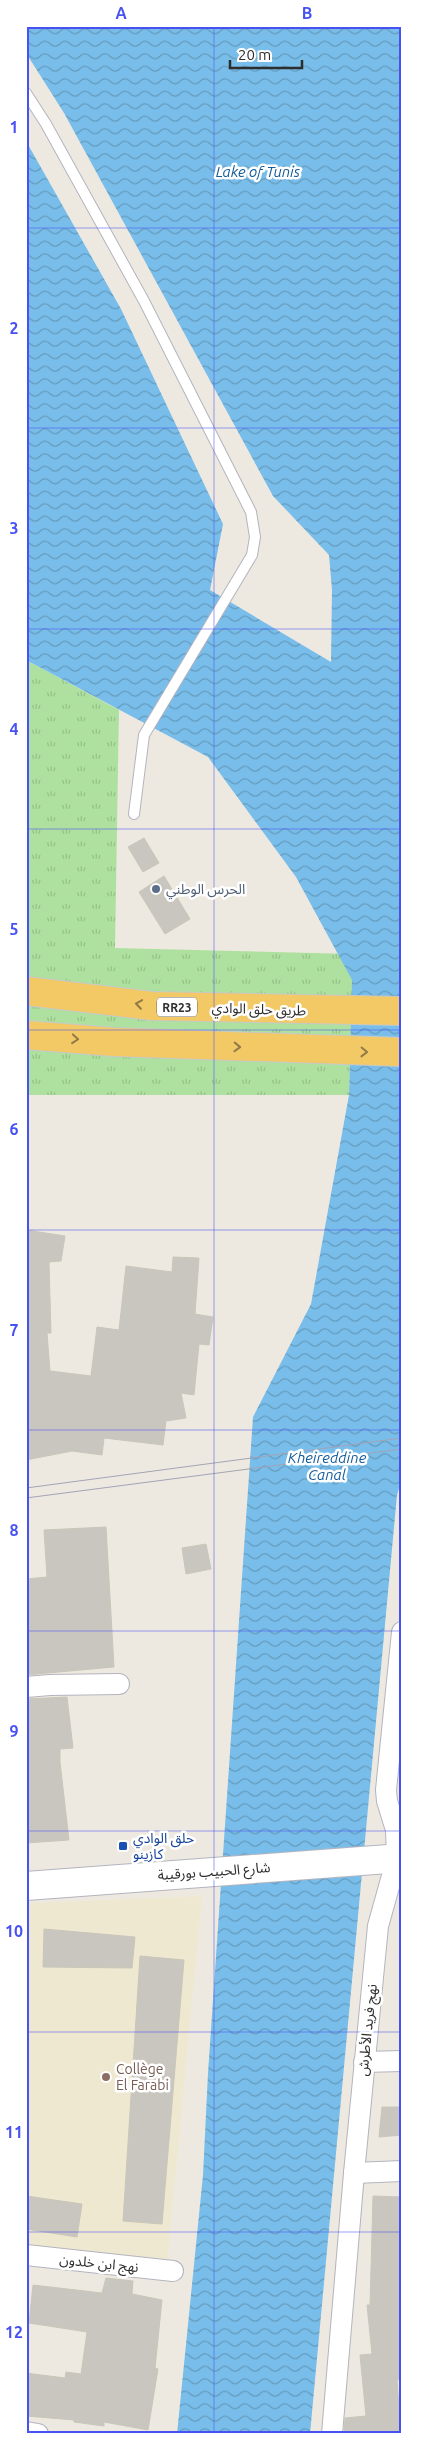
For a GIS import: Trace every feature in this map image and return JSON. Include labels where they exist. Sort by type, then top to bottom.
[{"type":"highway","name":"طريق حلق الوادي","points":[[26,991],[152,1006],[402,1011]]},
{"type":"highway","points":[[26,1035],[114,1042],[326,1051],[402,1052]]},
{"type":"main road","name":"شارع الحبيب بورقيبة","points":[[26,1886],[396,1858]]},
{"type":"street","name":"نهج فريد الأطرش","points":[[332,2434],[364,2062],[378,1926],[396,1858],[396,1830],[387,1801],[386,1790],[402,1632]]},
{"type":"street","points":[[26,1688],[50,1685],[119,1684]]},
{"type":"street","points":[[364,2062],[402,2061]]},
{"type":"street","points":[[354,2173],[402,2171]]},
{"type":"street","name":"نهج ابن خلدون","points":[[26,2255],[173,2271]]},
{"type":"street","points":[[26,2432],[38,2434]]},
{"type":"lane","points":[[26,93],[46,124],[144,301],[251,512],[256,537],[252,555],[229,589],[144,735],[134,814]]},
{"type":"shaded area","name":"Collège El Farabi","points":[[202,1896],[167,2265],[26,2251],[26,1903]]},
{"type":"green space","points":[[26,660],[119,710],[115,948],[353,954],[349,1095],[26,1095]]},
{"type":"water","name":"Lake of Tunis","points":[[26,26],[402,26],[402,1478],[397,1495],[310,2434],[177,2434],[203,2175],[208,2073],[253,1417],[311,1304],[349,1095],[352,980],[296,877],[208,757],[26,660],[26,141],[121,309],[223,524],[210,590],[331,662],[332,590],[329,555],[273,496],[64,113],[26,53]]},
{"type":"building","points":[[144,838],[159,863],[143,872],[128,847]]},
{"type":"building","points":[[164,876],[190,919],[165,934],[139,892]]},
{"type":"building","points":[[26,1230],[65,1236],[61,1261],[49,1262],[51,1333],[47,1333],[50,1371],[91,1376],[97,1327],[119,1330],[126,1266],[172,1272],[173,1257],[199,1258],[195,1314],[213,1317],[209,1345],[199,1344],[194,1395],[181,1393],[186,1418],[166,1421],[163,1445],[104,1438],[102,1455],[72,1451],[26,1460]]},
{"type":"building","points":[[106,1527],[114,1667],[26,1675],[26,1579],[47,1577],[44,1530]]},
{"type":"building","points":[[206,1544],[211,1569],[186,1574],[182,1548]]},
{"type":"building","points":[[67,1697],[73,1748],[60,1749],[60,1762],[69,1840],[26,1843],[26,1699]]},
{"type":"building","points":[[44,1929],[135,1937],[132,1968],[43,1967]]},
{"type":"building","points":[[140,1956],[184,1960],[162,2224],[123,2221]]},
{"type":"building","points":[[382,2107],[402,2107],[402,2135],[379,2137]]},
{"type":"building","points":[[26,2196],[82,2204],[77,2237],[26,2229]]},
{"type":"building","points":[[373,2196],[402,2197],[402,2379],[397,2380],[401,2434],[344,2434],[345,2418],[366,2416],[360,2355],[372,2354],[367,2305],[370,2305]]},
{"type":"building","points":[[106,2278],[133,2281],[132,2294],[162,2300],[155,2368],[158,2369],[148,2430],[104,2422],[104,2426],[74,2422],[74,2420],[26,2416],[26,2373],[65,2378],[66,2372],[81,2374],[87,2332],[29,2323],[33,2285],[102,2293]]},
{"type":"tram line","points":[[26,1488],[402,1438]]},
{"type":"tram line","points":[[26,1498],[402,1449]]},
{"type":"place","name":"الحرس الوطني","points":[[156,889]]},
{"type":"place","name":"حلق الوادي كازينو","points":[[123,1846]]},
{"type":"place","name":"Collège El Farabi","points":[[106,2077]]},
{"type":"water label","name":"Kheireddine Canal","points":[[327,1466]]}]
